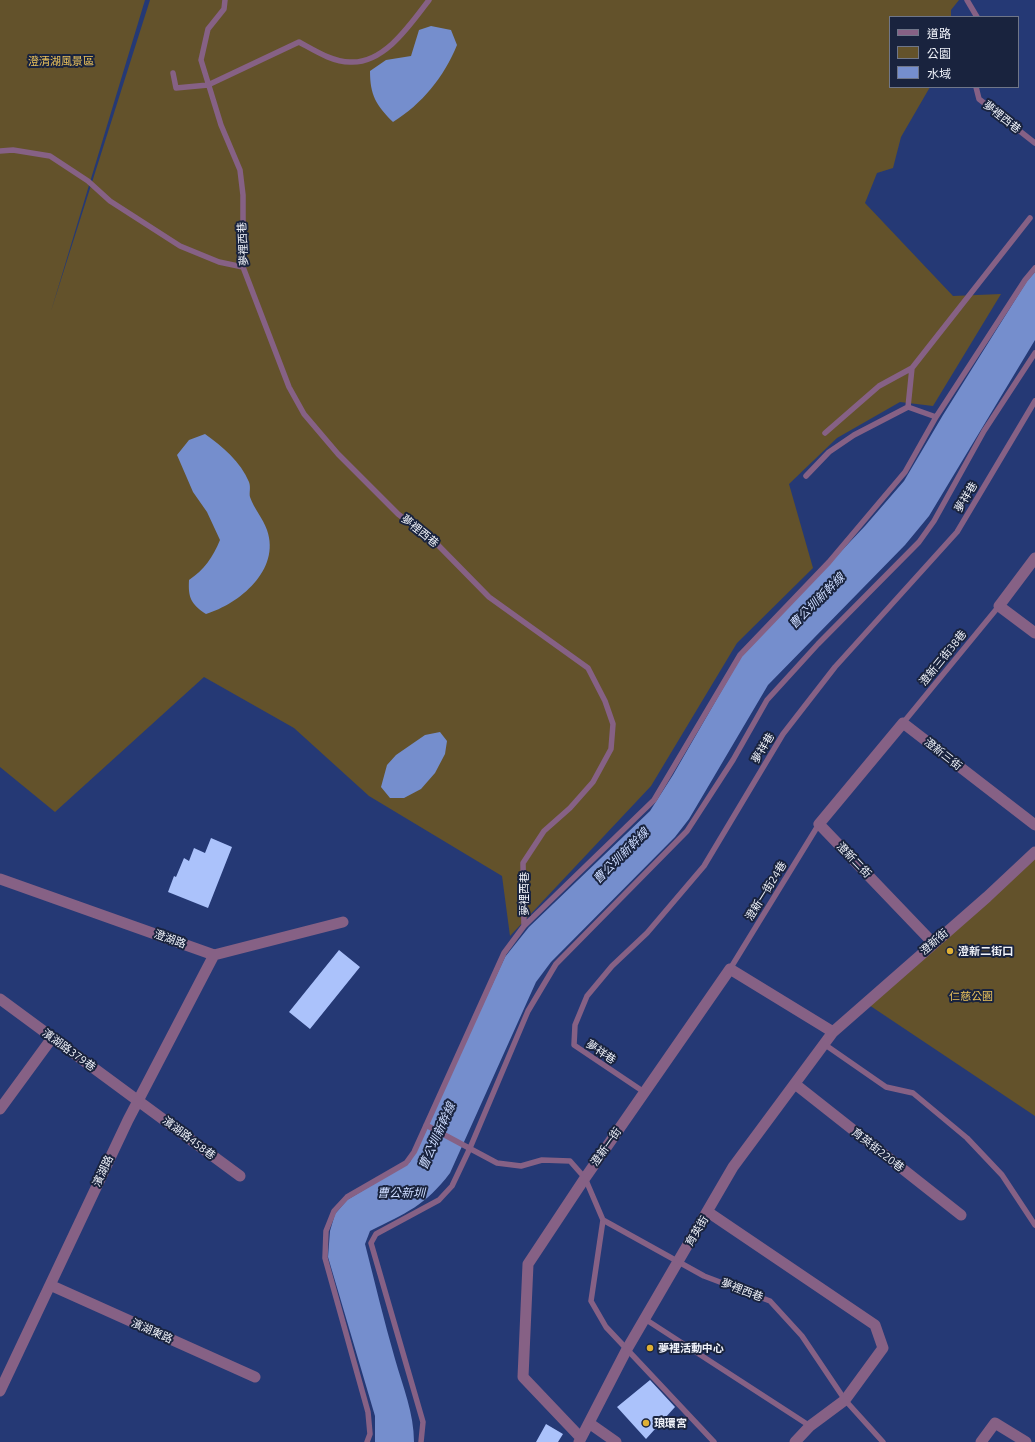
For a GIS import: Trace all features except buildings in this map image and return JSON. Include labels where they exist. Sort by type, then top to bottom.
[{"type":"street","points":[[1035,558],[999,606],[1035,633]]},
{"type":"street","points":[[819,824],[903,723]]},
{"type":"street","name":"澄新三街","points":[[903,723],[1035,826]]},
{"type":"street","name":"澄新二街","points":[[819,824],[933,943]]},
{"type":"street","name":"澄新街","points":[[833,1032],[1035,852]]},
{"type":"street","name":"澄湖路","points":[[0,879],[214,955]]},
{"type":"street","points":[[214,955],[343,922]]},
{"type":"street","name":"濱湖路","points":[[0,1391],[138,1100],[214,955]]},
{"type":"street","name":"澄新一街","points":[[580,1440],[523,1377],[528,1264],[585,1178],[730,969]]},
{"type":"street","points":[[730,969],[833,1032]]},
{"type":"street","name":"濱湖路379巷","points":[[0,1000],[138,1100]]},
{"type":"street","name":"育英街","points":[[580,1440],[627,1349],[733,1167],[833,1032]]},
{"type":"street","points":[[0,1109],[52,1038]]},
{"type":"street","name":"育英街220巷","points":[[794,1084],[961,1215]]},
{"type":"street","name":"濱湖路458巷","points":[[138,1100],[240,1176]]},
{"type":"street","points":[[708,1212],[875,1325],[883,1348],[845,1400],[810,1426],[795,1442]]},
{"type":"street","name":"濱湖東路","points":[[50,1285],[255,1377]]},
{"type":"street","points":[[589,1423],[616,1442]]},
{"type":"street","points":[[981,1442],[995,1423],[1029,1440]]},
{"type":"lane","name":"夢裡西巷","points":[[225,0],[224,9],[208,29],[201,60],[208,85],[240,170],[243,195],[243,267],[289,387],[309,420],[363,480],[398,514],[436,543],[489,596],[588,668],[605,701],[613,724],[611,749],[593,782],[570,808],[544,831],[523,862],[524,926]]},
{"type":"lane","points":[[173,73],[176,88],[208,85],[298,42],[321,54],[349,62],[373,59],[404,33],[428,0]]},
{"type":"lane","points":[[967,0],[975,16]]},
{"type":"lane","name":"夢裡西巷","points":[[976,88],[979,99],[1035,143]]},
{"type":"lane","points":[[0,151],[13,150],[50,156],[88,181],[110,201],[180,246],[219,262],[243,267]]},
{"type":"lane","points":[[825,433],[879,386],[912,368],[1030,218]]},
{"type":"lane","points":[[367,1442],[370,1434],[368,1412],[326,1258],[326,1231],[334,1211],[347,1197],[406,1163],[414,1152],[504,952],[524,926],[654,800],[740,655],[829,562],[905,472],[936,417],[1025,280],[1035,268]]},
{"type":"lane","points":[[421,1442],[423,1422],[371,1243],[376,1234],[439,1200],[452,1186],[470,1148],[528,1011],[556,964],[687,831],[733,760],[767,700],[818,644],[919,542],[934,521],[984,431],[1035,353]]},
{"type":"lane","points":[[908,407],[912,368]]},
{"type":"lane","name":"夢祥巷","points":[[644,1092],[579,1050],[574,1045],[575,1025],[587,996],[612,966],[647,933],[704,866],[783,734],[835,667],[957,532],[1035,401]]},
{"type":"lane","points":[[806,476],[829,452],[854,435],[908,407],[936,417]]},
{"type":"lane","name":"澄新三街38巷","points":[[903,723],[999,606]]},
{"type":"lane","name":"澄新一街24巷","points":[[730,969],[819,824]]},
{"type":"lane","points":[[824,1044],[886,1087],[913,1093],[968,1138],[1002,1175],[1035,1225]]},
{"type":"lane","points":[[426,1125],[497,1163],[521,1166],[542,1160],[570,1161],[585,1178],[603,1220],[591,1301],[606,1327],[714,1442]]},
{"type":"lane","name":"夢裡西巷","points":[[603,1220],[704,1276],[770,1301],[802,1336],[845,1400],[883,1442]]},
{"type":"lane","points":[[645,1319],[810,1426]]},
{"type":"green space","name":"澄清湖風景區","points":[[0,0],[145,0],[51,311],[150,0],[959,0],[951,10],[951,16],[889,16],[889,88],[929,88],[901,137],[893,168],[877,173],[865,203],[953,296],[1001,294],[933,406],[900,402],[837,438],[789,484],[813,568],[737,643],[651,786],[510,936],[502,876],[369,796],[294,728],[204,677],[55,812],[0,767]]},
{"type":"green space","name":"仁慈公園","points":[[1035,851],[1035,1116],[866,1003]]},
{"type":"water","points":[[431,26],[451,30],[457,45],[446,68],[431,89],[404,115],[393,122],[378,105],[375,99],[371,87],[370,71],[386,60],[411,56],[419,30]]},
{"type":"water","name":"曹公新圳","points":[[1035,272],[1035,340],[929,516],[905,545],[768,685],[689,819],[675,837],[551,962],[536,982],[450,1173],[432,1193],[414,1208],[370,1231],[365,1244],[387,1330],[408,1400],[414,1431],[414,1442],[375,1442],[375,1416],[328,1257],[330,1231],[335,1214],[347,1200],[410,1162],[505,957],[529,927],[650,811],[673,775],[741,657],[865,526],[904,481],[943,415],[1027,281]]},
{"type":"water","points":[[205,434],[236,461],[246,475],[250,484],[250,497],[267,530],[270,545],[268,559],[263,572],[254,583],[243,594],[231,602],[206,614],[194,604],[190,596],[189,580],[208,563],[220,540],[207,512],[193,492],[177,455],[189,440]]},
{"type":"water","points":[[440,732],[447,741],[445,754],[435,773],[421,789],[404,798],[390,798],[381,787],[387,765],[396,755],[425,735]]},
{"type":"place","name":"澄新二街口","points":[[950,951]]},
{"type":"place","name":"夢裡活動中心","points":[[650,1348]]},
{"type":"place","name":"琅環宮","points":[[646,1423]]},
{"type":"water label","name":"曹公圳新幹線","points":[[817,601]]},
{"type":"water label","name":"曹公圳新幹線","points":[[621,856]]},
{"type":"water label","name":"曹公圳新幹線","points":[[437,1136]]}]
